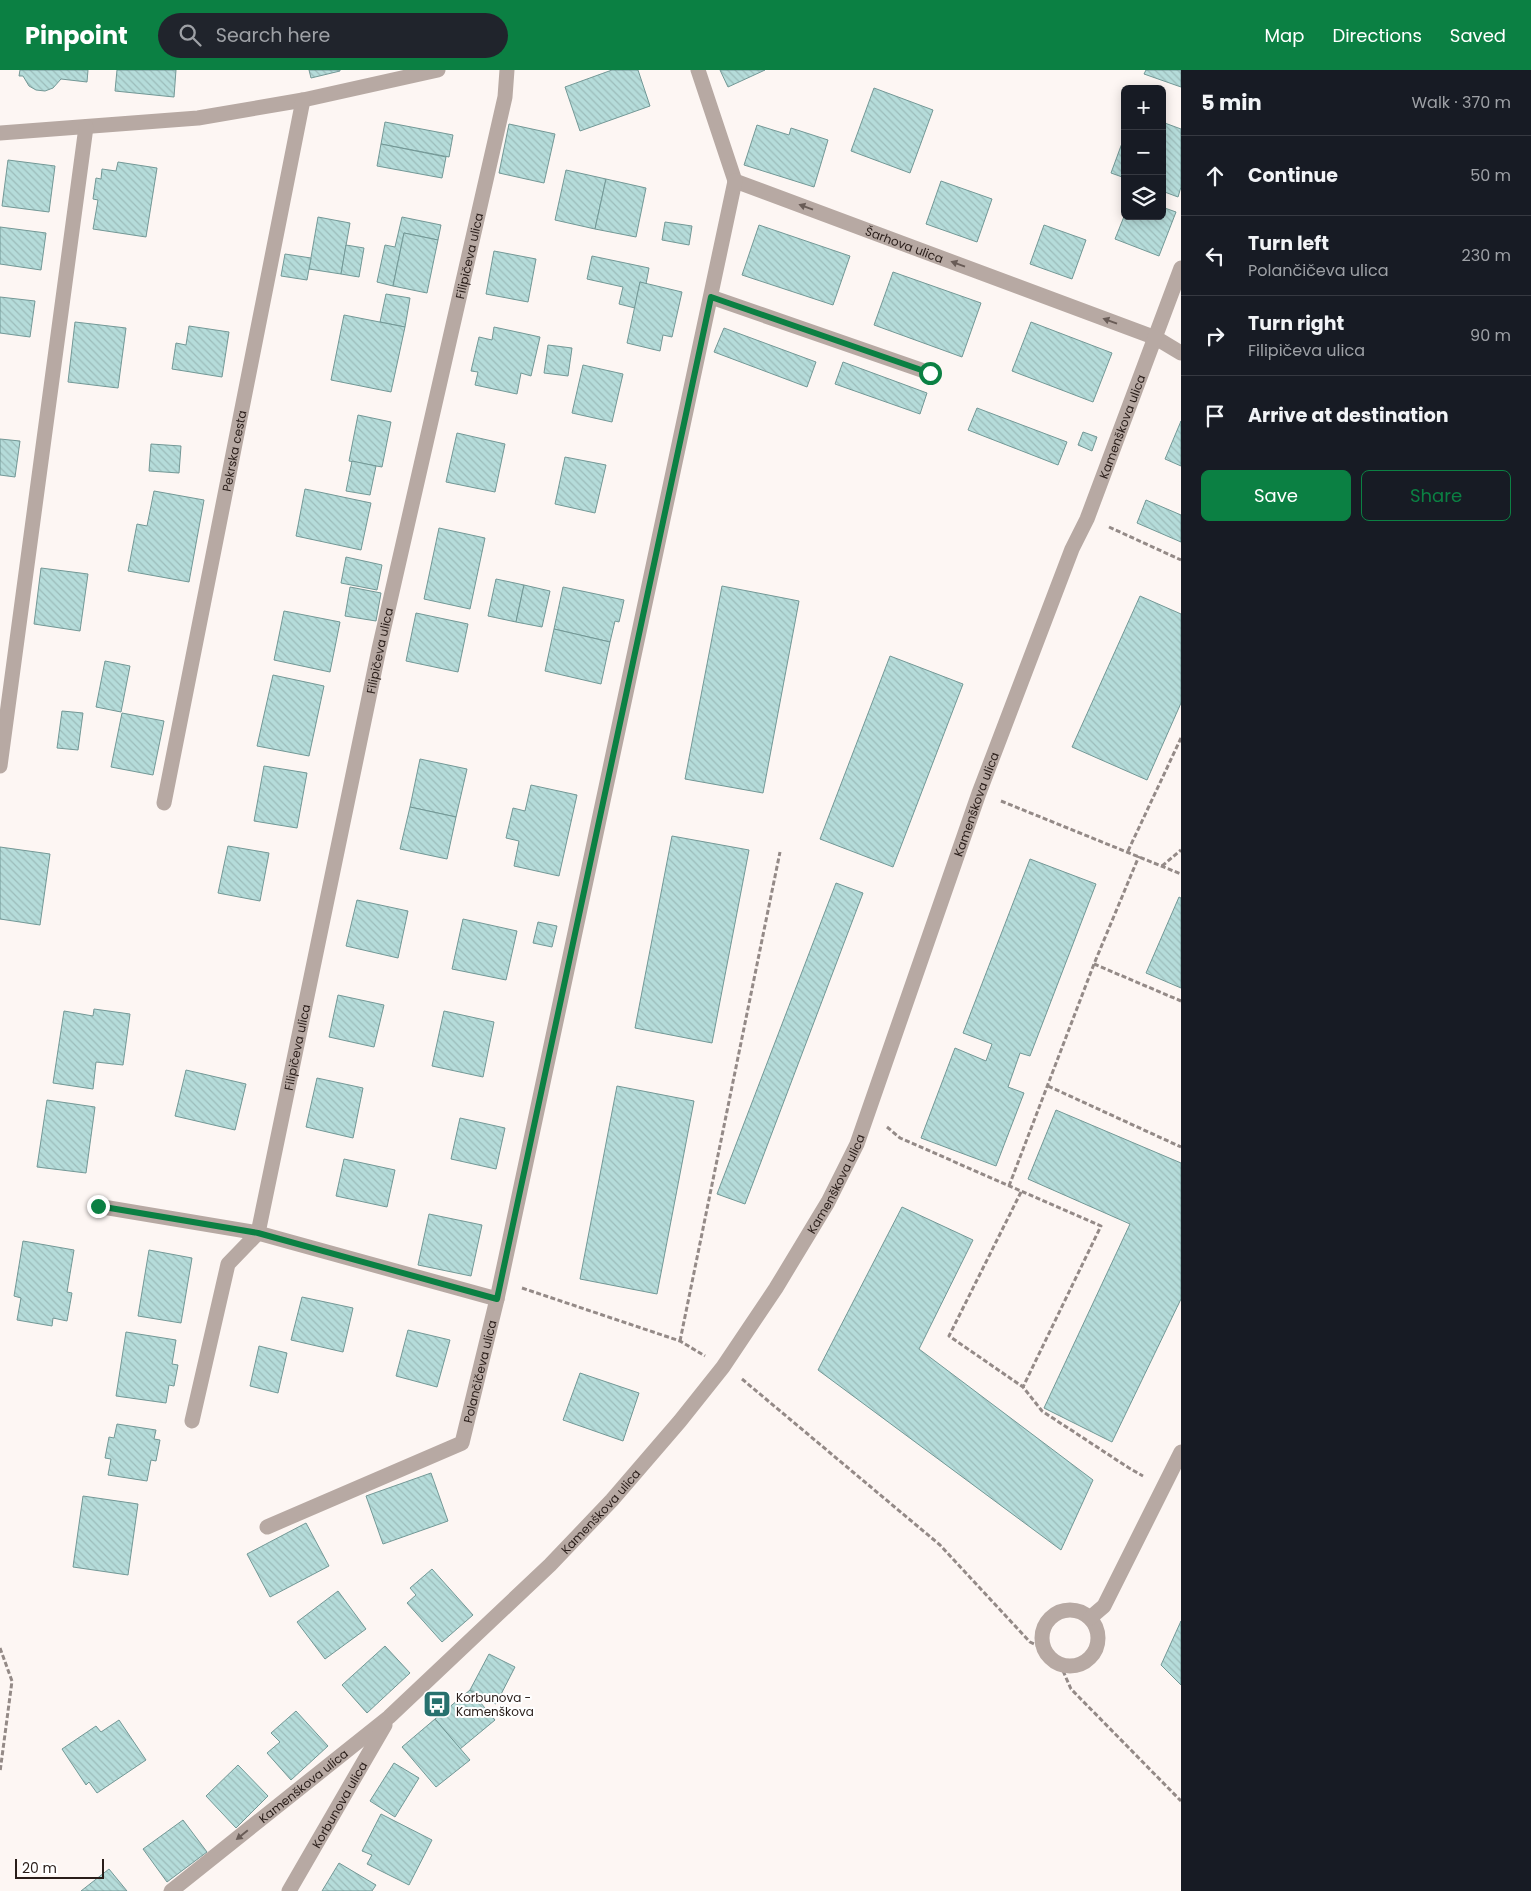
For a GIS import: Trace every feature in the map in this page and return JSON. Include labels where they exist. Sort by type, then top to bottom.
[{"type":"street","points":[[0,133],[198,118],[303,100],[438,70]]},
{"type":"street","name":"Filipičeva ulica","points":[[258,1233],[379,649],[505,97],[507,70]]},
{"type":"street","points":[[698,70],[735,181]]},
{"type":"street","name":"Pekrska cesta","points":[[164,803],[303,100]]},
{"type":"street","points":[[0,766],[86,127]]},
{"type":"street","name":"Polančičeva ulica","points":[[267,1527],[462,1443],[497,1299],[735,181]]},
{"type":"street","name":"Šarhova ulica","points":[[735,181],[1156,338],[1181,354]]},
{"type":"street","name":"Kamenškova ulica","points":[[171,1891],[389,1717],[550,1565],[605,1508],[664,1440],[723,1367],[776,1288],[828,1202],[857,1144],[979,793],[1072,549],[1087,519],[1181,268]]},
{"type":"street","points":[[711,297],[930,373]]},
{"type":"street","points":[[98,1206],[258,1233],[497,1299]]},
{"type":"street","points":[[192,1421],[228,1264],[258,1233]]},
{"type":"street","points":[[1090,1618],[1104,1606],[1181,1452]]},
{"type":"street","points":[[1070,1610],[1080,1612],[1090,1618],[1096,1627],[1098,1638],[1096,1648],[1090,1658],[1070,1666],[1060,1664],[1051,1658],[1044,1649],[1042,1638],[1044,1627],[1050,1618],[1059,1612],[1070,1610]]},
{"type":"street","name":"Korbunova ulica","points":[[289,1891],[389,1717]]},
{"type":"path","points":[[1087,519],[1114,529],[1181,560]]},
{"type":"path","points":[[1128,851],[1181,738]]},
{"type":"path","points":[[979,793],[1128,851],[1181,874]]},
{"type":"path","points":[[1162,866],[1181,850]]},
{"type":"path","points":[[680,1341],[780,852]]},
{"type":"path","points":[[1008,1186],[1094,964],[1139,856]]},
{"type":"path","points":[[1094,964],[1181,1001]]},
{"type":"path","points":[[1048,1086],[1181,1147]]},
{"type":"path","points":[[865,1122],[888,1127],[900,1138],[1101,1226],[1024,1387]]},
{"type":"path","points":[[1021,1192],[949,1336],[1024,1387],[1042,1411],[1129,1468],[1164,1486]]},
{"type":"path","points":[[500,1280],[680,1341],[742,1379],[933,1538],[1030,1642],[1044,1649]]},
{"type":"path","points":[[0,1648],[12,1681],[0,1772]]},
{"type":"path","points":[[1060,1664],[1071,1689],[1181,1801]]},
{"type":"building","points":[[20,70],[88,70],[87,82],[61,79],[53,88],[45,91],[36,90],[29,86],[23,76],[19,76]]},
{"type":"building","points":[[117,70],[176,70],[174,97],[115,91]]},
{"type":"building","points":[[309,70],[340,70],[340,71],[311,78]]},
{"type":"building","points":[[612,70],[638,70],[650,106],[580,131],[565,87]]},
{"type":"building","points":[[720,70],[765,70],[728,87]]},
{"type":"building","points":[[1146,70],[1181,70],[1181,87],[1144,74]]},
{"type":"building","points":[[874,88],[933,110],[910,173],[851,151]]},
{"type":"building","points":[[385,122],[453,135],[449,157],[381,144]]},
{"type":"building","points":[[1166,123],[1181,129],[1181,187],[1178,197],[1166,192]]},
{"type":"building","points":[[509,124],[555,134],[544,183],[499,173]]},
{"type":"building","points":[[757,125],[789,135],[791,128],[828,140],[814,187],[744,165]]},
{"type":"building","points":[[381,144],[446,157],[442,178],[377,166]]},
{"type":"building","points":[[1121,146],[1121,177],[1111,173]]},
{"type":"building","points":[[8,160],[55,166],[49,212],[2,206]]},
{"type":"building","points":[[118,162],[157,168],[146,237],[93,229],[98,200],[93,199],[96,178],[101,179],[102,169],[116,171]]},
{"type":"building","points":[[566,170],[606,179],[595,229],[555,220]]},
{"type":"building","points":[[606,179],[646,188],[636,237],[595,229]]},
{"type":"building","points":[[941,181],[992,199],[977,242],[926,224]]},
{"type":"building","points":[[1166,208],[1176,212],[1159,256],[1115,239],[1123,220],[1166,220]]},
{"type":"building","points":[[318,217],[350,223],[341,274],[309,269]]},
{"type":"building","points":[[402,217],[441,225],[438,240],[404,233],[393,286],[377,282],[385,245],[395,247]]},
{"type":"building","points":[[665,222],[692,226],[689,245],[662,240]]},
{"type":"building","points":[[759,225],[850,256],[833,305],[742,275]]},
{"type":"building","points":[[1044,225],[1086,240],[1072,279],[1030,264]]},
{"type":"building","points":[[0,227],[46,233],[41,270],[0,264]]},
{"type":"building","points":[[404,233],[438,240],[427,293],[393,286]]},
{"type":"building","points":[[346,245],[364,248],[359,277],[341,274]]},
{"type":"building","points":[[494,251],[536,259],[528,302],[486,294]]},
{"type":"building","points":[[285,254],[311,258],[307,280],[281,276]]},
{"type":"building","points":[[592,256],[649,268],[646,284],[640,282],[635,308],[619,304],[623,287],[587,279]]},
{"type":"building","points":[[893,272],[981,303],[962,357],[874,325]]},
{"type":"building","points":[[640,282],[682,292],[672,337],[663,335],[660,351],[627,343]]},
{"type":"building","points":[[386,294],[410,298],[405,327],[380,322]]},
{"type":"building","points":[[0,297],[35,301],[30,337],[0,333]]},
{"type":"building","points":[[344,315],[405,327],[391,392],[331,380]]},
{"type":"building","points":[[75,322],[126,328],[118,388],[68,382]]},
{"type":"building","points":[[1031,322],[1112,353],[1093,402],[1012,371]]},
{"type":"building","points":[[189,326],[229,332],[222,377],[172,369],[176,343],[186,345]]},
{"type":"building","points":[[494,327],[540,337],[531,376],[521,373],[517,394],[475,385],[478,372],[471,371],[479,337],[492,340]]},
{"type":"building","points":[[724,328],[816,362],[807,387],[714,352]]},
{"type":"building","points":[[548,345],[572,348],[568,376],[544,373]]},
{"type":"building","points":[[843,362],[927,393],[920,414],[835,384]]},
{"type":"building","points":[[583,365],[623,374],[612,422],[572,413]]},
{"type":"building","points":[[977,408],[1067,442],[1058,465],[968,430]]},
{"type":"building","points":[[358,415],[391,422],[382,467],[349,461]]},
{"type":"building","points":[[1181,421],[1181,466],[1165,459]]},
{"type":"building","points":[[1083,432],[1097,437],[1092,451],[1078,445]]},
{"type":"building","points":[[457,433],[505,444],[495,492],[446,482]]},
{"type":"building","points":[[0,439],[20,441],[15,477],[0,475]]},
{"type":"building","points":[[151,444],[181,446],[179,473],[149,471]]},
{"type":"building","points":[[565,457],[606,465],[595,513],[555,504]]},
{"type":"building","points":[[352,461],[376,466],[370,495],[346,491]]},
{"type":"building","points":[[305,489],[371,503],[361,550],[296,536]]},
{"type":"building","points":[[154,491],[204,500],[189,582],[128,571],[137,524],[147,526]]},
{"type":"building","points":[[1146,500],[1181,515],[1181,542],[1137,523]]},
{"type":"building","points":[[439,528],[485,538],[470,609],[424,599]]},
{"type":"building","points":[[346,557],[382,565],[377,590],[341,583]]},
{"type":"building","points":[[41,568],[88,574],[80,631],[34,624]]},
{"type":"building","points":[[496,579],[524,585],[516,622],[488,616]]},
{"type":"building","points":[[524,585],[550,591],[542,627],[516,622]]},
{"type":"building","points":[[722,586],[799,601],[763,793],[685,779]]},
{"type":"building","points":[[350,587],[381,593],[376,621],[345,616]]},
{"type":"building","points":[[563,587],[624,600],[619,622],[615,621],[610,642],[554,629]]},
{"type":"building","points":[[1140,596],[1181,614],[1181,703],[1147,780],[1072,747]]},
{"type":"building","points":[[284,611],[340,622],[330,672],[274,660]]},
{"type":"building","points":[[416,613],[468,624],[458,672],[406,661]]},
{"type":"building","points":[[554,629],[610,642],[601,684],[545,671]]},
{"type":"building","points":[[890,656],[963,684],[893,867],[820,839]]},
{"type":"building","points":[[105,661],[130,666],[121,712],[96,707]]},
{"type":"building","points":[[273,675],[324,686],[309,756],[257,746]]},
{"type":"building","points":[[62,711],[83,713],[78,750],[57,748]]},
{"type":"building","points":[[122,713],[164,721],[153,775],[111,767]]},
{"type":"building","points":[[420,759],[467,769],[456,817],[410,807]]},
{"type":"building","points":[[264,766],[307,773],[297,828],[254,821]]},
{"type":"building","points":[[531,785],[577,795],[559,876],[514,866],[519,841],[506,838],[513,808],[525,811]]},
{"type":"building","points":[[410,807],[456,817],[447,859],[400,849]]},
{"type":"building","points":[[672,836],[749,850],[712,1043],[635,1028]]},
{"type":"building","points":[[228,846],[269,853],[260,901],[218,893]]},
{"type":"building","points":[[0,847],[50,854],[40,925],[0,919]]},
{"type":"building","points":[[1030,859],[1096,884],[1030,1056],[1020,1053],[1008,1087],[1024,1093],[996,1166],[921,1138],[955,1048],[986,1061],[992,1044],[963,1033]]},
{"type":"building","points":[[836,883],[863,893],[745,1204],[717,1194]]},
{"type":"building","points":[[1179,897],[1181,898],[1181,988],[1146,973]]},
{"type":"building","points":[[357,900],[408,911],[398,958],[346,946]]},
{"type":"building","points":[[463,919],[517,931],[506,980],[452,969]]},
{"type":"building","points":[[538,922],[557,926],[552,947],[533,943]]},
{"type":"building","points":[[338,995],[384,1005],[374,1047],[329,1037]]},
{"type":"building","points":[[94,1009],[130,1014],[123,1065],[96,1062],[93,1089],[53,1083],[64,1011],[93,1016]]},
{"type":"building","points":[[444,1011],[494,1022],[483,1077],[432,1066]]},
{"type":"building","points":[[186,1070],[246,1084],[235,1130],[175,1116]]},
{"type":"building","points":[[317,1078],[363,1088],[353,1138],[306,1127]]},
{"type":"building","points":[[617,1086],[694,1101],[657,1294],[580,1279]]},
{"type":"building","points":[[47,1100],[95,1107],[86,1173],[37,1167]]},
{"type":"building","points":[[1056,1110],[1181,1163],[1181,1299],[1112,1442],[1044,1408],[1130,1224],[1028,1179]]},
{"type":"building","points":[[460,1118],[505,1128],[496,1169],[451,1159]]},
{"type":"building","points":[[344,1159],[395,1170],[387,1207],[336,1196]]},
{"type":"building","points":[[902,1207],[973,1240],[919,1349],[1093,1480],[1061,1550],[818,1370]]},
{"type":"building","points":[[429,1214],[482,1225],[471,1276],[418,1265]]},
{"type":"building","points":[[23,1241],[74,1250],[67,1292],[72,1293],[67,1321],[53,1318],[52,1326],[17,1320],[21,1298],[14,1296]]},
{"type":"building","points":[[149,1250],[192,1258],[181,1323],[138,1316]]},
{"type":"building","points":[[302,1297],[353,1308],[343,1352],[291,1340]]},
{"type":"building","points":[[408,1330],[450,1340],[437,1387],[396,1376]]},
{"type":"building","points":[[126,1332],[176,1340],[172,1364],[178,1365],[174,1386],[169,1385],[166,1403],[116,1396]]},
{"type":"building","points":[[259,1346],[287,1353],[278,1393],[250,1386]]},
{"type":"building","points":[[580,1373],[639,1393],[623,1441],[563,1420]]},
{"type":"building","points":[[117,1424],[156,1430],[154,1439],[160,1440],[156,1461],[151,1460],[147,1481],[108,1475],[111,1459],[105,1458],[109,1437],[114,1438]]},
{"type":"building","points":[[431,1473],[448,1521],[383,1544],[366,1496]]},
{"type":"building","points":[[83,1496],[138,1504],[128,1575],[73,1567]]},
{"type":"building","points":[[306,1523],[329,1566],[270,1597],[247,1554]]},
{"type":"building","points":[[432,1569],[473,1615],[442,1642],[407,1603],[416,1595],[410,1588]]},
{"type":"building","points":[[338,1591],[366,1629],[325,1659],[297,1622]]},
{"type":"building","points":[[1181,1621],[1181,1685],[1161,1665]]},
{"type":"building","points":[[385,1646],[410,1673],[367,1713],[342,1685]]},
{"type":"building","points":[[489,1654],[515,1667],[496,1704],[470,1690]]},
{"type":"building","points":[[470,1690],[495,1720],[460,1749],[435,1719]]},
{"type":"building","points":[[296,1711],[328,1746],[291,1780],[267,1753],[280,1742],[271,1733]]},
{"type":"building","points":[[435,1719],[470,1760],[436,1787],[402,1747]]},
{"type":"building","points":[[119,1720],[146,1760],[97,1793],[89,1782],[86,1785],[62,1749],[96,1726],[101,1732]]},
{"type":"building","points":[[394,1763],[419,1778],[395,1817],[370,1801]]},
{"type":"building","points":[[238,1765],[268,1796],[236,1828],[206,1796]]},
{"type":"building","points":[[381,1814],[432,1840],[409,1885],[367,1864],[372,1855],[362,1851]]},
{"type":"building","points":[[183,1820],[207,1852],[167,1882],[143,1849]]},
{"type":"building","points":[[339,1863],[376,1885],[372,1891],[322,1891]]},
{"type":"building","points":[[109,1869],[127,1891],[81,1891]]},
{"type":"place","name":"Korbunova - Kamenškova","points":[[437,1704]]},
{"type":"route","points":[[98,1206],[258,1233],[497,1299],[711,297],[930,373]]}]
